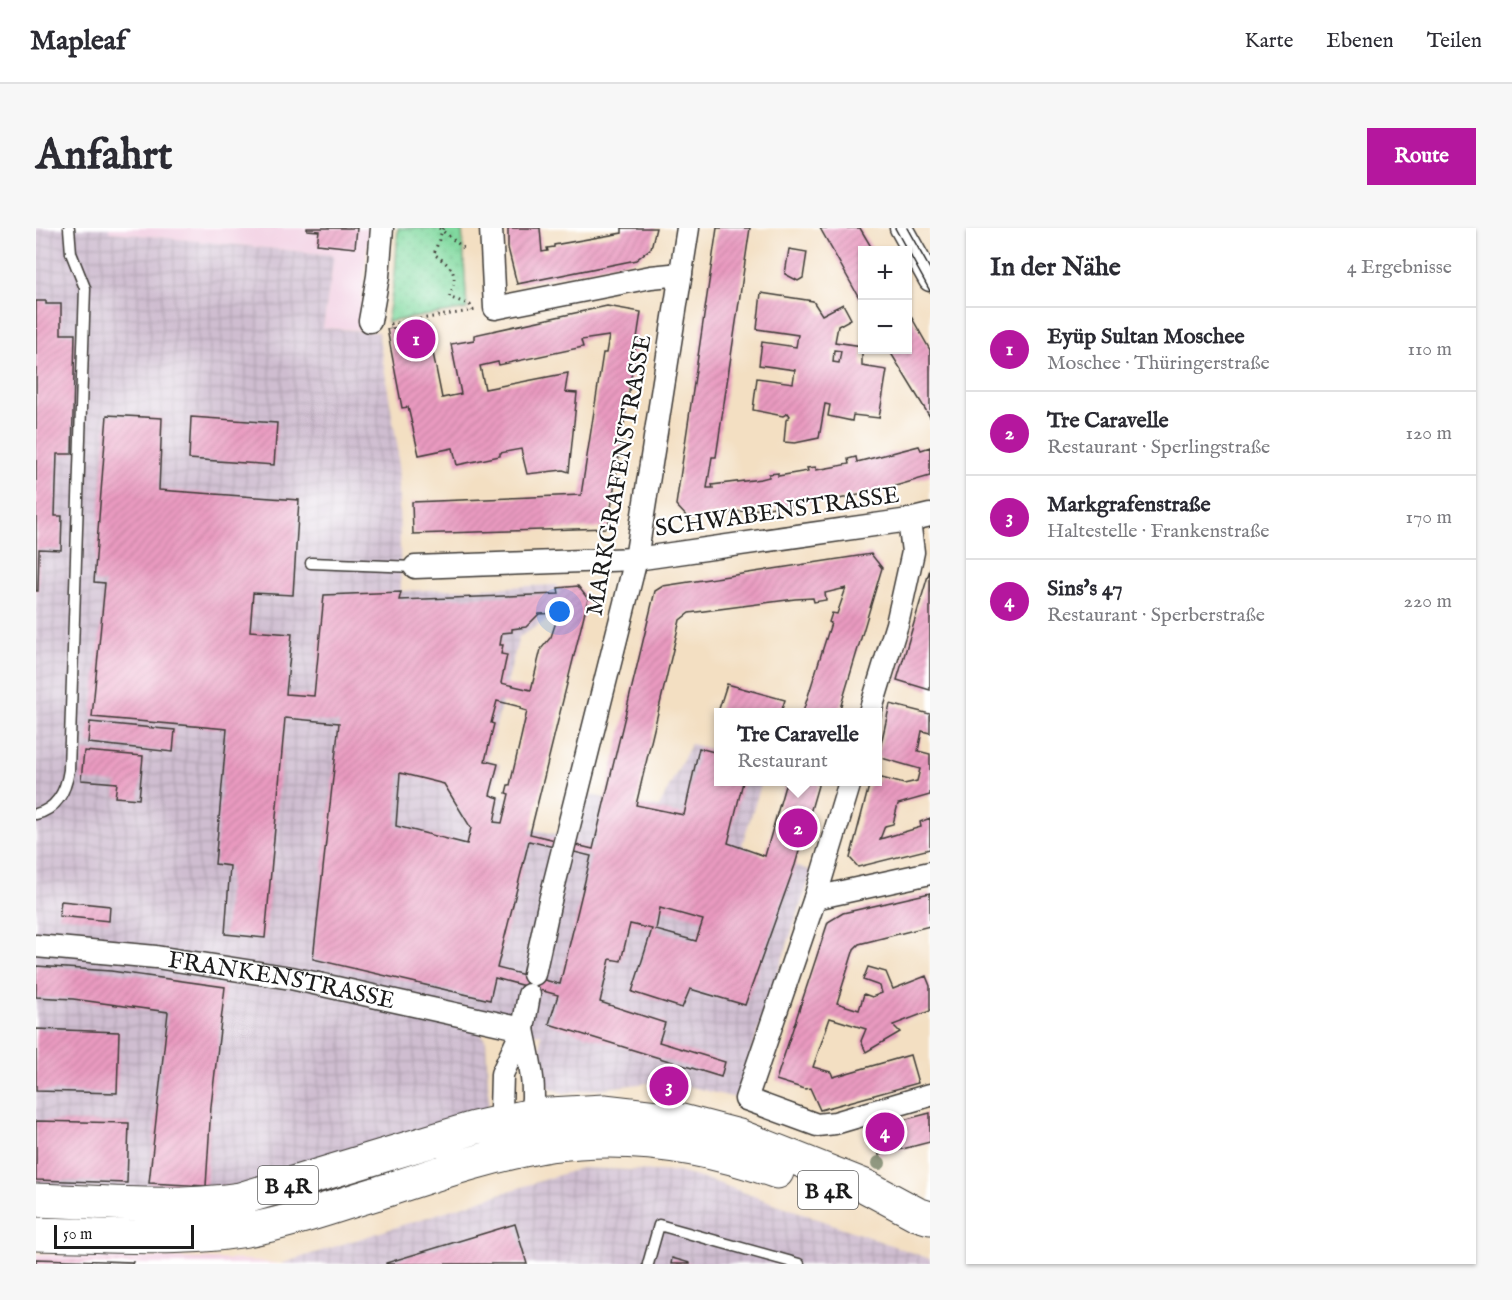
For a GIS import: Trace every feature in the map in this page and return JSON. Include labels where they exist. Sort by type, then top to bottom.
[{"type":"main road","name":"B 4R","points":[[36,1200],[215,1203],[240,1199],[468,1130],[517,1118],[569,1112],[622,1112],[709,1126],[765,1145],[866,1185],[923,1216]]},
{"type":"main road","name":"B 4R","points":[[36,1234],[184,1236],[262,1227],[302,1217],[465,1165],[552,1145],[601,1141],[667,1144],[716,1153],[861,1202],[923,1216]]},
{"type":"street","points":[[370,321],[378,276],[382,228]]},
{"type":"street","points":[[491,228],[495,308],[681,274]]},
{"type":"street","name":"MARKGRAFENSTRASSE","points":[[517,1118],[501,1104],[502,1074],[523,1029],[549,905],[636,558],[688,228]]},
{"type":"street","points":[[901,228],[930,280]]},
{"type":"street","points":[[871,708],[897,624],[919,518]]},
{"type":"street","name":"SCHWABENSTRASSE","points":[[415,567],[636,558],[919,518]]},
{"type":"street","points":[[849,786],[815,898],[746,1099],[818,1125],[835,1124],[930,1095]]},
{"type":"street","points":[[815,898],[930,873]]},
{"type":"street","name":"FRANKENSTRASSE","points":[[36,946],[156,957],[291,978],[523,1029]]},
{"type":"street","name":"MARKGRAFENSTRASSE","points":[[517,1152],[517,1118],[532,1080],[523,1029]]},
{"type":"lane","points":[[36,814],[43,812],[58,800],[67,786],[69,770],[85,288],[71,253],[69,228]]},
{"type":"lane","points":[[311,563],[415,567]]},
{"type":"lane","points":[[648,1264],[659,1225],[799,1264]]},
{"type":"path","points":[[466,250],[441,229],[434,254],[450,267],[454,276],[454,284],[449,297],[470,305],[472,311]]},
{"type":"path","points":[[370,321],[381,326],[495,308]]},
{"type":"shaded area","points":[[36,228],[109,228],[109,232],[334,255],[323,328],[378,332],[398,449],[401,591],[557,585],[559,613],[519,637],[487,760],[500,764],[492,794],[507,797],[502,823],[575,838],[587,794],[636,805],[659,807],[691,744],[714,750],[714,786],[761,786],[742,845],[765,856],[812,871],[736,1098],[666,1081],[563,1093],[548,1087],[540,1073],[541,1034],[478,1029],[486,1041],[489,1102],[486,1112],[253,1186],[36,1191]]},
{"type":"shaded area","points":[[109,228],[369,228],[359,330],[323,328],[334,255],[109,232]]},
{"type":"shaded area","points":[[581,1168],[678,1172],[715,1182],[930,1259],[930,1264],[280,1264]]},
{"type":"shaded area","points":[[36,1254],[248,1260],[280,1264],[36,1264]]},
{"type":"green space","points":[[398,228],[462,228],[467,309],[387,322],[395,275]]},
{"type":"building","points":[[307,228],[357,228],[355,248],[317,244],[319,231],[307,230]]},
{"type":"building","points":[[508,228],[540,228],[542,252],[548,251],[547,248],[554,247],[554,245],[622,233],[622,228],[656,228],[651,248],[636,260],[517,284],[508,248]]},
{"type":"building","points":[[717,228],[750,228],[716,457],[712,457],[707,488],[713,488],[712,485],[761,479],[769,477],[769,474],[778,473],[778,476],[808,471],[807,468],[816,467],[816,470],[849,464],[848,459],[856,457],[857,462],[919,446],[921,450],[930,447],[930,476],[878,491],[839,499],[688,518],[676,505]]},
{"type":"building","points":[[820,228],[860,228],[871,246],[858,246],[858,296]]},
{"type":"building","points":[[789,249],[807,252],[803,278],[798,281],[785,274]]},
{"type":"building","points":[[761,293],[813,301],[822,315],[843,304],[851,319],[838,326],[835,342],[858,345],[858,354],[862,354],[862,366],[887,370],[879,418],[853,415],[852,421],[828,416],[830,405],[825,404],[819,438],[795,443],[784,442],[786,420],[790,416],[788,413],[783,416],[753,410],[757,378],[793,383],[795,370],[759,365],[762,342],[796,347],[798,335],[757,329]],"holes":[[[834,350],[841,351],[839,363],[833,362]]]},
{"type":"building","points":[[36,301],[61,304],[61,334],[75,334],[72,454],[57,454],[55,516],[62,516],[61,550],[39,549],[38,591],[36,591]]},
{"type":"building","points":[[607,306],[641,312],[608,528],[413,534],[412,502],[581,495],[603,353],[606,353],[609,336],[581,340],[583,347],[499,365],[498,362],[480,366],[485,389],[568,373],[565,392],[577,393],[569,472],[563,470],[527,474],[521,449],[457,465],[453,448],[419,455],[408,407],[402,408],[387,329],[427,323],[442,398],[461,394],[451,344],[474,340],[474,335]]},
{"type":"building","points":[[912,318],[930,350],[930,417],[891,354],[912,354]]},
{"type":"building","points":[[107,415],[162,418],[159,490],[299,500],[293,595],[253,593],[250,631],[292,634],[286,694],[314,696],[324,595],[401,592],[399,600],[559,594],[558,588],[578,586],[588,599],[530,834],[593,849],[655,591],[663,586],[871,554],[882,568],[840,708],[804,708],[831,623],[829,622],[832,613],[837,614],[846,588],[825,593],[826,600],[814,602],[813,598],[795,599],[689,613],[680,620],[636,805],[684,815],[699,748],[714,752],[714,786],[742,786],[728,843],[765,856],[785,786],[818,786],[795,865],[745,1005],[690,989],[682,1008],[632,992],[652,929],[630,924],[621,961],[610,959],[600,1002],[665,1023],[659,1042],[725,1062],[721,1077],[549,1024],[558,995],[495,978],[490,1000],[313,959],[339,723],[285,718],[265,938],[225,934],[230,866],[215,864],[227,729],[92,717],[105,583],[94,582]],"holes":[[[559,613],[551,637],[541,649],[531,690],[501,683],[507,655],[501,654],[502,633],[526,627],[539,614]],[[497,701],[521,707],[520,709],[527,711],[510,785],[506,793],[509,794],[502,823],[494,822],[499,798],[490,795],[498,764],[485,761]],[[400,773],[444,784],[471,828],[467,844],[396,826]],[[529,841],[591,856],[560,984],[497,968]],[[660,908],[703,920],[696,941],[656,930]]]},
{"type":"building","points":[[191,417],[277,423],[274,465],[189,459]]},
{"type":"building","points":[[930,569],[930,690],[897,680]]},
{"type":"building","points":[[727,684],[785,700],[782,708],[719,708]]},
{"type":"building","points":[[890,704],[930,714],[930,733],[922,731],[918,751],[930,754],[930,795],[898,804],[893,824],[885,826],[880,839],[921,827],[920,822],[930,818],[930,849],[858,867],[850,858],[869,786],[882,786],[882,778],[904,784],[917,781],[920,769],[882,758],[882,739]]},
{"type":"building","points":[[90,722],[175,730],[173,752],[88,743]]},
{"type":"building","points":[[84,751],[143,756],[139,799],[115,797],[117,783],[81,780]]},
{"type":"building","points":[[930,893],[930,926],[859,944],[854,949],[837,1003],[859,1010],[864,994],[872,997],[882,993],[880,986],[863,980],[868,967],[886,972],[893,989],[926,976],[930,986],[930,1011],[893,1025],[900,1032],[866,1052],[861,1041],[866,1029],[830,1018],[813,1067],[831,1072],[833,1077],[910,1055],[918,1083],[820,1110],[810,1088],[805,1089],[776,1080],[828,922],[843,913]]},
{"type":"building","points":[[61,901],[110,906],[109,921],[59,916]]},
{"type":"building","points":[[36,966],[111,971],[225,987],[211,1106],[206,1186],[149,1183],[168,1012],[73,999],[36,997]]},
{"type":"building","points":[[36,1029],[119,1032],[117,1093],[36,1091]]},
{"type":"building","points":[[930,1113],[930,1142],[879,1155],[872,1128]]},
{"type":"building","points":[[36,1121],[129,1123],[127,1183],[36,1180]]},
{"type":"building","points":[[515,1224],[527,1264],[386,1264],[386,1263]]},
{"type":"building","points":[[672,1258],[690,1263],[690,1264],[671,1264]]},
{"type":"building","points":[[36,1259],[133,1262],[132,1264],[36,1264]]},
{"type":"tram line","points":[[895,228],[905,246]]},
{"type":"tram line","points":[[907,228],[930,269]]},
{"type":"tram line","points":[[912,258],[930,291]]},
{"type":"place","name":"Eyüp Sultan Moschee","points":[[416,339]]},
{"type":"place","name":"Tre Caravelle","points":[[798,828]]},
{"type":"place","name":"Markgrafenstraße","points":[[669,1086]]},
{"type":"place","name":"Sins's 47","points":[[885,1132]]}]
